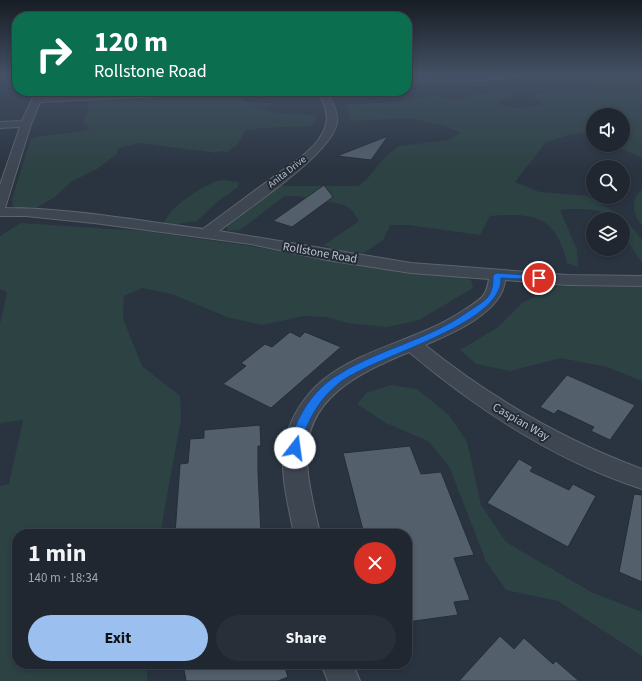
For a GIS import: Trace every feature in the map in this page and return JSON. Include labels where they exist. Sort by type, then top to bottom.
[{"type":"street","points":[[0,205],[26,124],[34,107]]},
{"type":"street","name":"Anita Drive","points":[[206,234],[299,164],[323,140],[330,128],[331,107]]},
{"type":"street","points":[[0,125],[26,124]]},
{"type":"street","name":"Rollstone Road","points":[[0,212],[26,212],[94,219],[251,240],[412,268],[567,280],[642,281]]},
{"type":"street","points":[[306,529],[294,458],[297,438],[305,417],[318,397],[336,381],[359,366],[441,333],[464,318],[490,299],[497,286],[497,275]]},
{"type":"street","name":"Caspian Way","points":[[412,345],[446,374],[484,401],[521,423],[557,443],[642,479]]},
{"type":"street","points":[[339,669],[344,681]]},
{"type":"green space","points":[[89,107],[256,107],[276,113],[315,115],[316,118],[312,126],[261,128],[245,131],[238,144],[227,152],[220,151],[217,153],[139,143],[118,148],[117,154],[97,169],[71,182],[55,197],[34,209],[13,207],[12,199],[31,139],[41,136],[85,131],[90,128],[83,123]]},
{"type":"green space","points":[[347,107],[520,108],[642,107],[642,159],[629,152],[630,108],[586,108],[586,135],[580,133],[572,134],[546,142],[515,182],[540,192],[586,196],[586,204],[601,204],[614,212],[575,209],[560,210],[577,250],[578,267],[567,263],[562,247],[556,235],[549,226],[541,220],[520,215],[490,216],[480,235],[409,225],[390,225],[383,240],[364,253],[335,250],[324,245],[359,221],[352,210],[341,204],[298,196],[285,196],[240,230],[228,231],[226,226],[279,186],[358,186],[366,180],[385,157],[399,146],[448,140],[460,133],[449,127],[415,118],[351,121]]},
{"type":"green space","points":[[221,180],[239,182],[238,187],[217,202],[197,221],[176,224],[164,223],[167,216],[180,203],[197,191]]},
{"type":"green space","points":[[642,190],[642,225],[635,212],[634,202],[638,193]]},
{"type":"green space","points":[[21,223],[143,231],[250,246],[387,270],[455,275],[471,280],[473,288],[419,320],[387,327],[347,323],[327,317],[304,316],[262,325],[227,317],[172,294],[142,288],[124,296],[123,319],[142,366],[180,396],[181,419],[161,529],[12,529],[12,669],[147,669],[147,681],[0,681],[0,486],[9,484],[23,420],[0,423],[0,324],[7,292],[0,289],[0,236]]},
{"type":"green space","points":[[630,225],[642,240],[642,263],[630,245]]},
{"type":"green space","points":[[557,286],[642,287],[642,381],[607,367],[561,358],[510,371],[476,364],[460,350],[497,328],[522,303]]},
{"type":"green space","points":[[391,385],[417,389],[449,415],[467,442],[481,505],[506,542],[591,592],[642,612],[642,656],[558,601],[506,590],[486,561],[449,466],[428,441],[386,423],[357,404],[366,393]]},
{"type":"building","points":[[388,136],[371,160],[337,156]]},
{"type":"building","points":[[324,185],[333,197],[292,227],[273,221]]},
{"type":"building","points":[[290,332],[300,337],[305,332],[341,347],[271,408],[223,384],[246,366],[241,363],[265,344],[272,347]]},
{"type":"building","points":[[567,375],[635,405],[610,440],[591,431],[594,427],[558,410],[554,414],[540,407]]},
{"type":"building","points":[[260,425],[261,446],[258,446],[258,472],[261,529],[175,529],[180,464],[188,463],[190,439],[204,438],[204,430]]},
{"type":"building","points":[[410,446],[421,474],[441,472],[474,555],[454,558],[470,600],[454,602],[458,615],[412,621],[412,529],[363,529],[343,453]]},
{"type":"building","points":[[519,459],[533,467],[530,471],[569,490],[573,484],[596,496],[568,547],[487,503]]},
{"type":"building","points":[[634,494],[642,495],[642,582],[619,572]]},
{"type":"building","points":[[500,636],[514,649],[524,638],[553,664],[556,661],[579,681],[459,681]]},
{"type":"building","points":[[184,669],[286,669],[288,677],[278,681],[186,681]]},
{"type":"route","points":[[295,448],[305,417],[318,397],[336,381],[359,366],[441,333],[464,318],[490,299],[497,286],[497,275],[539,278]]}]
